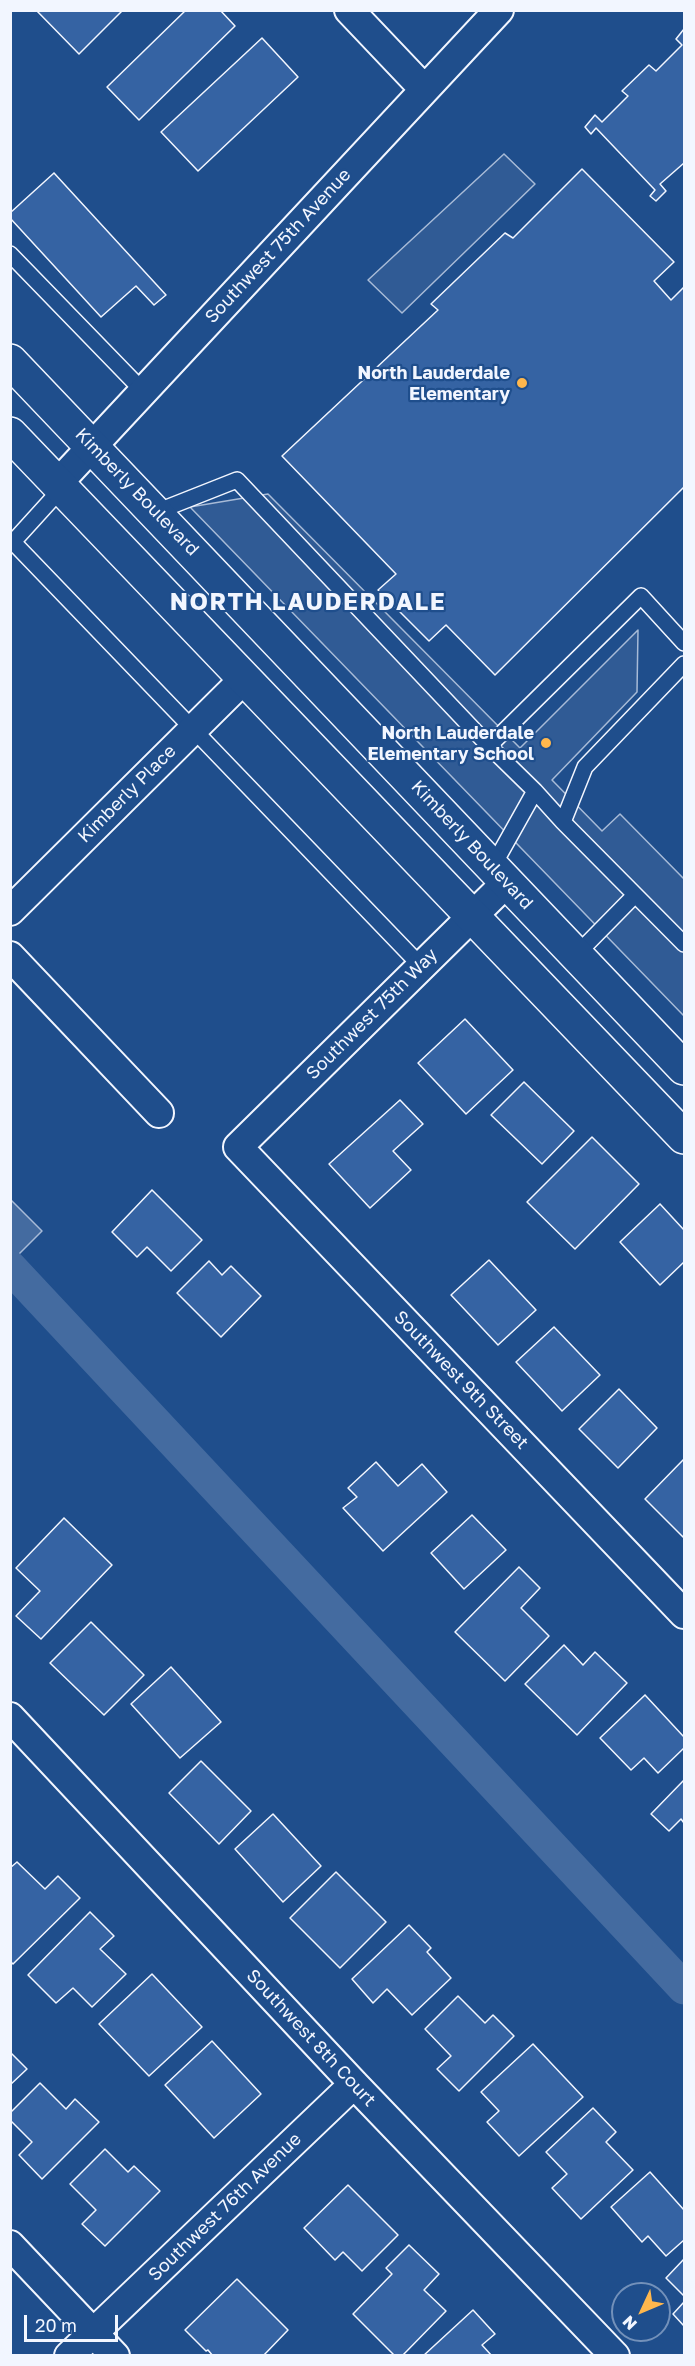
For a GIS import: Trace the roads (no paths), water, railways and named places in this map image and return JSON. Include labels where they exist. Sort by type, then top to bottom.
[{"type":"street","points":[[348,10],[424,89]]},
{"type":"street","name":"Southwest 75th Avenue","points":[[60,485],[93,445],[499,10]]},
{"type":"street","name":"Kimberly Boulevard","points":[[10,361],[93,445],[684,1068]]},
{"type":"street","points":[[10,434],[684,1137]]},
{"type":"street","name":"Kimberly Place","points":[[10,911],[245,678]]},
{"type":"street","name":"Southwest 75th Way","points":[[238,1147],[471,917],[500,874]]},
{"type":"street","points":[[10,956],[159,1113]]},
{"type":"street","points":[[577,1026],[614,1043],[684,1116]]},
{"type":"street","name":"Southwest 9th Street","points":[[238,1147],[684,1614]]},
{"type":"street","name":"Southwest 8th Court","points":[[10,1717],[354,2084],[615,2355]]},
{"type":"street","name":"Southwest 76th Avenue","points":[[69,2355],[354,2084]]},
{"type":"street","points":[[10,2245],[115,2355]]},
{"type":"lane","points":[[10,254],[143,391]]},
{"type":"lane","points":[[156,512],[237,480],[489,746],[684,944]]},
{"type":"lane","points":[[60,485],[13,542],[421,966]]},
{"type":"lane","points":[[489,746],[641,596],[684,643]]},
{"type":"lane","points":[[563,822],[585,766],[684,664]]},
{"type":"lane","points":[[500,874],[535,792]]},
{"type":"lane","points":[[577,954],[635,895]]},
{"type":"waterway","points":[[10,1267],[684,1988]]},
{"type":"place","name":"North Lauderdale Elementary","points":[[522,383]]},
{"type":"place","name":"North Lauderdale Elementary School","points":[[546,743]]},
{"type":"district","name":"NORTH LAUDERDALE","points":[[308,602]]}]
